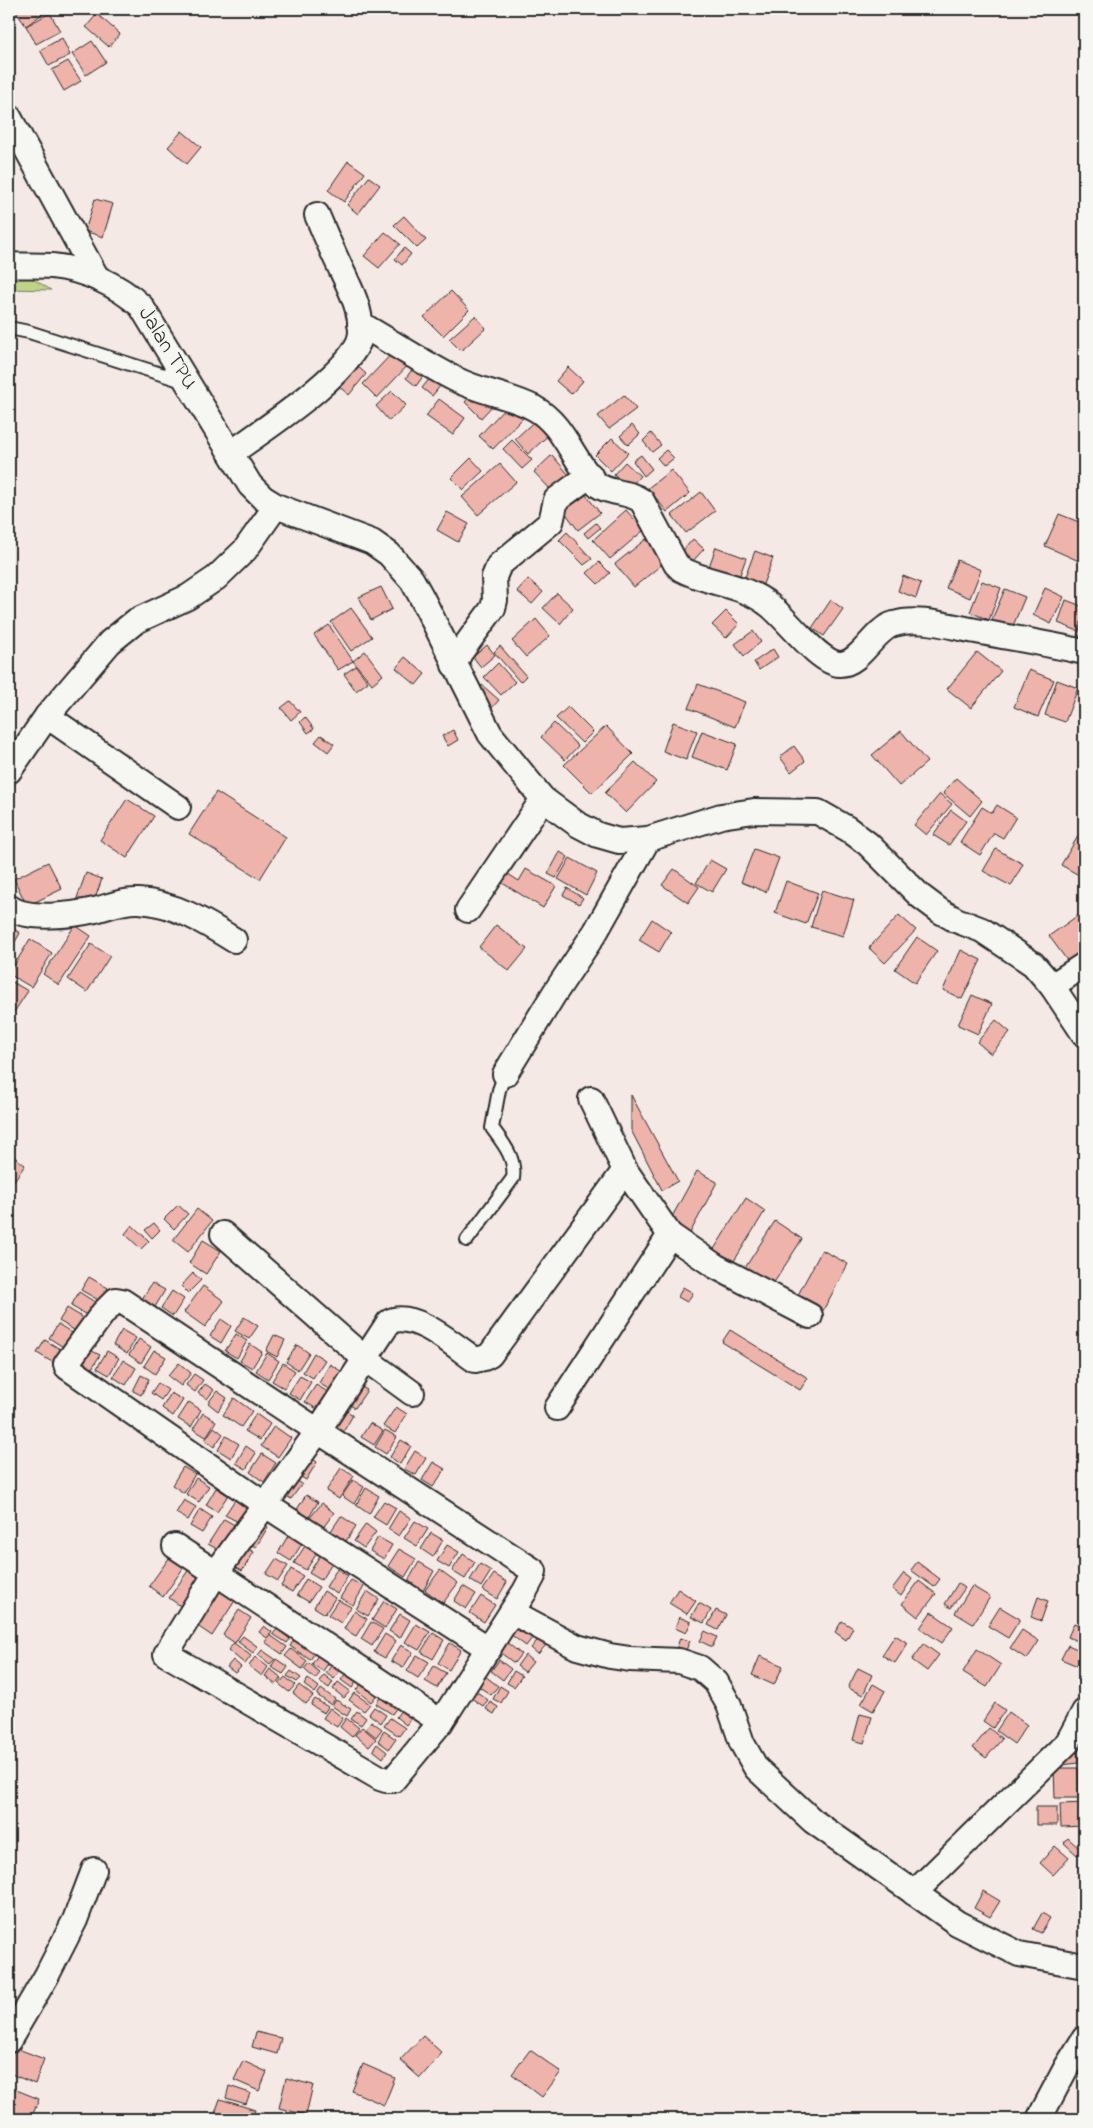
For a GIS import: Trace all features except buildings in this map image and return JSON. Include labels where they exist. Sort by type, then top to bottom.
[{"type":"street","points":[[9,117],[97,278]]},
{"type":"street","points":[[231,453],[296,407],[328,381],[356,346],[361,336],[357,305],[317,214]]},
{"type":"street","name":"Jalan TPU","points":[[9,266],[53,266],[97,278],[128,294],[141,306],[250,485],[263,498],[276,506],[372,542],[389,554],[412,580],[490,734],[543,799],[577,824],[598,835],[619,841],[648,839],[721,816],[754,811],[818,812],[832,819],[868,844],[920,896],[940,911],[956,920],[982,930],[1033,964],[1052,986],[1084,1034]]},
{"type":"street","points":[[360,324],[456,379],[515,400],[544,415],[560,432],[594,482],[600,486],[632,495],[642,501],[680,569],[743,591],[768,603],[807,643],[826,659],[840,664],[848,662],[880,632],[892,624],[902,622],[950,626],[1084,652]]},
{"type":"street","points":[[454,665],[460,653],[493,608],[495,600],[494,577],[499,565],[551,522],[556,500],[590,476]]},
{"type":"street","points":[[9,771],[47,716],[110,642],[136,621],[188,597],[216,578],[245,550],[276,506]]},
{"type":"street","points":[[47,716],[178,807]]},
{"type":"street","points":[[468,910],[543,799]]},
{"type":"street","points":[[505,1074],[554,994],[596,931],[648,839]]},
{"type":"street","points":[[9,907],[13,910],[42,915],[94,910],[123,901],[154,902],[198,917],[234,940]]},
{"type":"street","points":[[1052,986],[1084,965]]},
{"type":"street","points":[[591,1099],[624,1170],[670,1235],[715,1266],[810,1316]]},
{"type":"street","points":[[489,1649],[264,1504],[67,1367],[67,1362],[103,1313],[116,1300],[119,1300],[318,1431],[534,1571],[512,1612],[489,1649],[441,1722],[392,1780],[386,1780],[166,1654],[216,1573],[264,1504],[318,1431],[389,1322],[399,1319],[422,1324],[474,1360],[490,1355],[624,1170]]},
{"type":"street","points":[[223,1234],[364,1358],[412,1393]]},
{"type":"street","points":[[557,1408],[670,1235]]},
{"type":"street","points":[[175,1546],[441,1722]]},
{"type":"street","points":[[512,1612],[576,1647],[630,1659],[679,1661],[700,1668],[716,1682],[730,1705],[742,1743],[756,1768],[813,1821],[957,1923],[1019,1954],[1084,1966]]},
{"type":"street","points":[[914,1893],[1068,1742],[1084,1712]]},
{"type":"street","points":[[9,2040],[48,1975],[75,1920],[94,1870]]},
{"type":"street","points":[[1039,2119],[1084,2039]]},
{"type":"lane","points":[[9,328],[30,332],[188,383]]},
{"type":"lane","points":[[467,1240],[513,1178],[514,1169],[508,1150],[492,1128],[499,1090],[505,1074]]},
{"type":"green space","points":[[9,264],[51,290],[9,289]]}]
